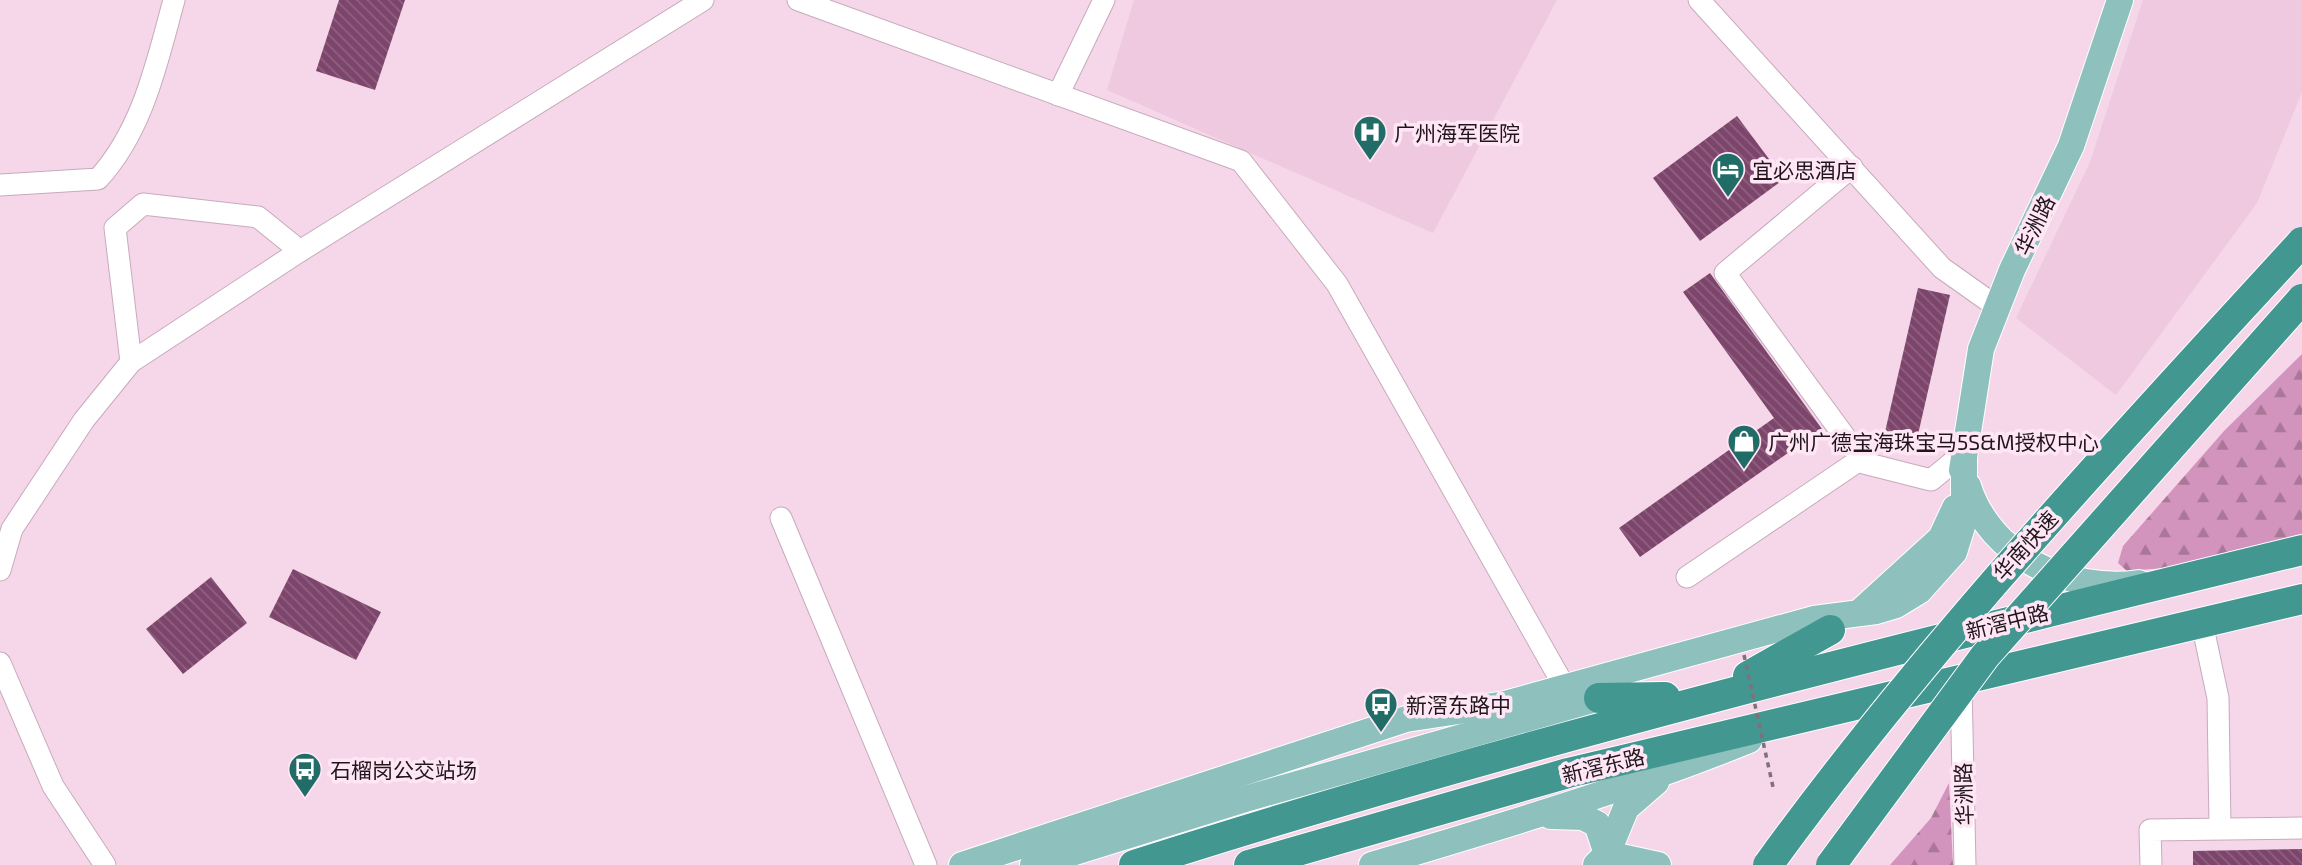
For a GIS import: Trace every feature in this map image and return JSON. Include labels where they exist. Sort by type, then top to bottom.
[{"type":"highway","name":"华南快速","points":[[1768,865],[1814,802],[1976,601],[2302,242]]},
{"type":"highway","name":"华南快速","points":[[1831,865],[1985,656],[2302,299]]},
{"type":"highway","name":"新滘中路","points":[[1713,696],[2302,550]]},
{"type":"highway","points":[[1961,680],[2302,599]]},
{"type":"highway","points":[[1598,698],[1713,696],[1830,629]]},
{"type":"highway","name":"新滘东路","points":[[1249,865],[1341,836],[1568,773],[1961,680]]},
{"type":"highway","name":"新滘东路","points":[[1134,865],[1329,803],[1713,696]]},
{"type":"main road","name":"华洲路","points":[[1964,453],[1981,349],[1997,307],[2071,146],[2120,0]]},
{"type":"main road","points":[[1964,453],[1968,489],[1980,514],[2010,546],[2040,570],[2077,582],[2126,585],[2189,577]]},
{"type":"main road","points":[[1830,629],[1858,612],[1941,538],[1953,514],[1960,489],[1964,453]]},
{"type":"main road","points":[[962,865],[1406,719],[1476,710],[1814,619],[1858,612]]},
{"type":"main road","points":[[1033,865],[1245,799],[1598,698]]},
{"type":"main road","points":[[1372,865],[1530,818],[1675,770],[1823,711]]},
{"type":"main road","points":[[1601,861],[1626,808],[1645,790],[1675,770]]},
{"type":"main road","points":[[1530,818],[1583,817],[1597,824],[1601,861]]},
{"type":"main road","points":[[1601,861],[1658,865]]},
{"type":"street","points":[[0,185],[99,179],[117,159],[150,88],[174,0]]},
{"type":"street","points":[[0,570],[12,529],[84,419],[131,362],[300,251],[703,0]]},
{"type":"street","points":[[798,0],[1241,162],[1337,284],[1564,686]]},
{"type":"street","points":[[1058,95],[1104,0]]},
{"type":"street","points":[[1699,0],[1942,268],[1997,307]]},
{"type":"street","points":[[1852,167],[1726,273],[1864,463],[1931,480],[1964,453]]},
{"type":"street","points":[[131,362],[115,228],[143,204],[258,217],[300,251]]},
{"type":"street","points":[[1688,577],[1861,458]]},
{"type":"street","points":[[781,519],[926,865]]},
{"type":"street","points":[[2202,623],[2218,698],[2220,827]]},
{"type":"street","points":[[0,663],[53,786],[105,865]]},
{"type":"street","name":"华洲路","points":[[1961,680],[1965,865]]},
{"type":"street","points":[[2151,865],[2150,830],[2302,828]]},
{"type":"path","points":[[1744,655],[1773,787]]},
{"type":"shaded area","name":"广州海军医院","points":[[1134,0],[1557,0],[1433,233],[1107,90]]},
{"type":"shaded area","points":[[2143,0],[2302,0],[2302,92],[2257,203],[2116,395],[2016,318],[2090,162]]},
{"type":"green space","points":[[2302,354],[2302,534],[2165,568],[2127,571],[2118,563],[2123,546],[2224,431]]},
{"type":"green space","points":[[1949,783],[1953,865],[1890,865],[1931,818]]},
{"type":"building","points":[[339,0],[405,0],[375,90],[316,71]]},
{"type":"building","points":[[1737,116],[1784,179],[1700,241],[1653,178]]},
{"type":"building","points":[[1710,273],[1822,429],[1640,557],[1619,528],[1774,418],[1683,292]]},
{"type":"building","points":[[1918,288],[1950,295],[1914,452],[1882,445]]},
{"type":"building","points":[[293,569],[381,612],[356,660],[269,617]]},
{"type":"building","points":[[211,577],[247,623],[183,674],[146,629]]},
{"type":"building","points":[[2302,849],[2302,865],[2193,865],[2193,851]]},
{"type":"place","name":"广州海军医院","points":[[1370,162]]},
{"type":"place","name":"宜必思酒店","points":[[1728,199]]},
{"type":"place","name":"广州广德宝海珠宝马5S&M授权中心","points":[[1744,471]]},
{"type":"place","name":"新滘东路中","points":[[1381,734]]},
{"type":"place","name":"石榴岗公交站场","points":[[305,799]]}]
